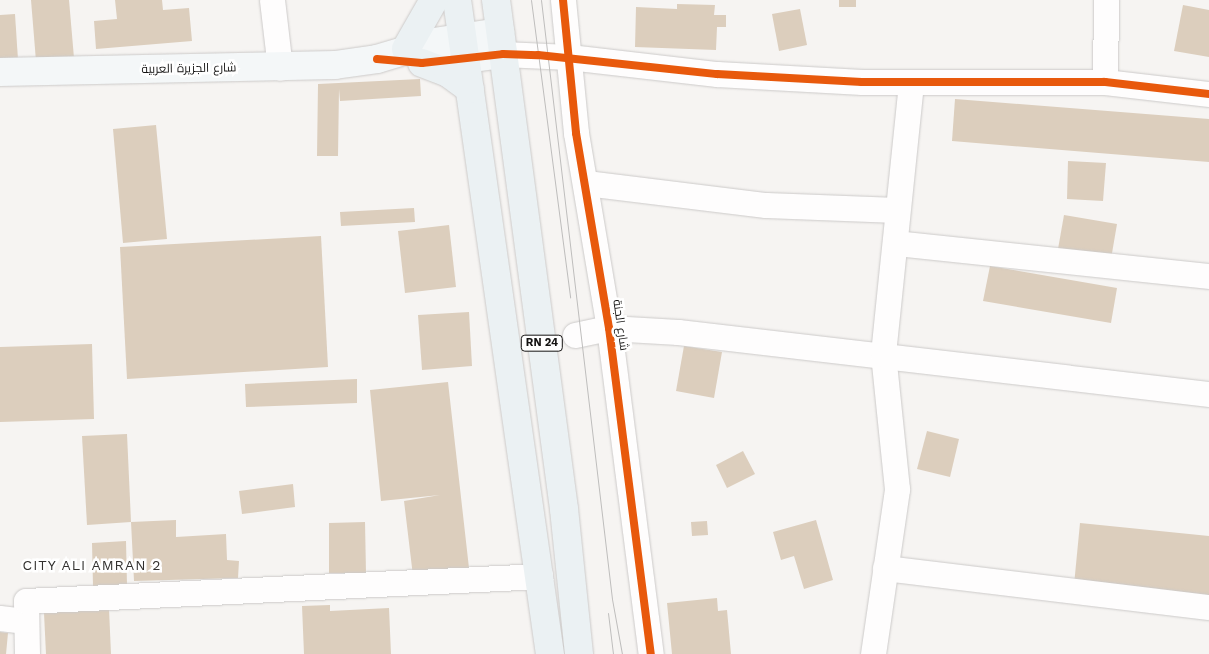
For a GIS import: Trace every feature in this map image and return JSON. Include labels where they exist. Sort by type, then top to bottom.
[{"type":"main road","points":[[434,0],[414,56],[448,73],[470,89]]},
{"type":"main road","points":[[457,0],[464,48]]},
{"type":"main road","points":[[496,0],[501,43]]},
{"type":"main road","name":"RN 24","points":[[501,43],[562,500],[579,654]]},
{"type":"main road","name":"RN 24","points":[[464,48],[550,654]]},
{"type":"street","points":[[272,0],[280,68]]},
{"type":"street","name":"شارع الجنة","points":[[563,0],[576,133],[586,183],[609,328],[651,654]]},
{"type":"street","points":[[1105,82],[1106,0]]},
{"type":"street","points":[[501,43],[569,57],[717,74],[911,83],[1105,82],[1209,94]]},
{"type":"street","name":"شارع الجزيرة العربية","points":[[0,72],[280,68],[414,56],[501,43]]},
{"type":"street","points":[[876,654],[885,568],[897,489],[883,354],[911,83]]},
{"type":"street","points":[[586,183],[766,206],[897,210]]},
{"type":"street","points":[[895,243],[1209,276]]},
{"type":"street","points":[[575,335],[609,328],[883,354],[1209,394]]},
{"type":"street","points":[[885,568],[1209,607]]},
{"type":"street","points":[[27,654],[26,601],[540,576]]},
{"type":"street","points":[[0,618],[26,620]]},
{"type":"building","points":[[31,0],[69,0],[74,58],[36,61]]},
{"type":"building","points":[[115,0],[162,0],[163,10],[189,8],[192,41],[96,49],[94,21],[117,19]]},
{"type":"building","points":[[839,0],[856,0],[856,7],[839,7]]},
{"type":"building","points":[[677,4],[715,5],[714,15],[726,15],[726,27],[717,27],[716,50],[635,47],[636,7],[677,9]]},
{"type":"building","points":[[1183,5],[1209,10],[1209,57],[1174,51]]},
{"type":"building","points":[[800,9],[807,45],[779,51],[772,14]]},
{"type":"building","points":[[15,14],[18,60],[0,62],[0,15]]},
{"type":"building","points":[[420,79],[421,96],[340,101],[339,89],[338,156],[317,156],[318,84]]},
{"type":"building","points":[[955,99],[1209,119],[1209,162],[952,141]]},
{"type":"building","points":[[156,125],[167,239],[123,243],[113,129]]},
{"type":"building","points":[[1068,161],[1106,163],[1103,201],[1067,199]]},
{"type":"building","points":[[414,208],[415,222],[341,226],[340,212]]},
{"type":"building","points":[[1064,215],[1117,224],[1111,259],[1058,249]]},
{"type":"building","points":[[449,225],[456,287],[405,293],[398,231]]},
{"type":"building","points":[[321,236],[328,367],[127,379],[120,247]]},
{"type":"building","points":[[990,266],[1117,288],[1111,323],[983,301]]},
{"type":"building","points":[[469,312],[472,366],[422,370],[418,315]]},
{"type":"building","points":[[92,344],[94,419],[0,422],[0,347]]},
{"type":"building","points":[[684,346],[722,352],[714,398],[676,391]]},
{"type":"building","points":[[357,379],[357,403],[246,407],[245,384]]},
{"type":"building","points":[[448,382],[469,568],[413,576],[404,501],[440,495],[381,501],[370,390]]},
{"type":"building","points":[[927,431],[959,439],[950,477],[917,469]]},
{"type":"building","points":[[127,434],[131,522],[87,525],[82,436]]},
{"type":"building","points":[[743,451],[755,474],[727,488],[716,465]]},
{"type":"building","points":[[293,484],[295,507],[242,514],[239,491]]},
{"type":"building","points":[[176,520],[176,537],[226,534],[227,560],[239,561],[238,578],[134,581],[131,522]]},
{"type":"building","points":[[816,520],[833,580],[804,589],[794,556],[781,560],[773,532]]},
{"type":"building","points":[[707,521],[708,535],[692,536],[691,522]]},
{"type":"building","points":[[365,522],[366,573],[329,573],[329,523]]},
{"type":"building","points":[[1080,523],[1209,536],[1209,598],[1074,585]]},
{"type":"building","points":[[126,541],[127,585],[93,586],[92,543]]},
{"type":"building","points":[[717,598],[718,611],[727,610],[731,654],[672,654],[667,603]]},
{"type":"building","points":[[330,605],[330,611],[389,608],[391,654],[304,654],[302,606]]},
{"type":"building","points":[[109,609],[111,654],[46,654],[44,613]]},
{"type":"building","points":[[0,632],[8,633],[6,654],[0,654]]},
{"type":"tram line","points":[[531,0],[570,297]]},
{"type":"tram line","points":[[541,0],[612,599],[622,654]]},
{"type":"tram line","points":[[608,613],[613,654]]},
{"type":"cycle path","points":[[563,0],[576,133],[609,328],[651,654]]},
{"type":"cycle path","points":[[377,59],[422,63],[503,54],[538,55],[717,74],[862,82],[1105,82],[1209,94]]},
{"type":"district","name":"CITY ALI AMRAN 2","points":[[92,565]]}]
